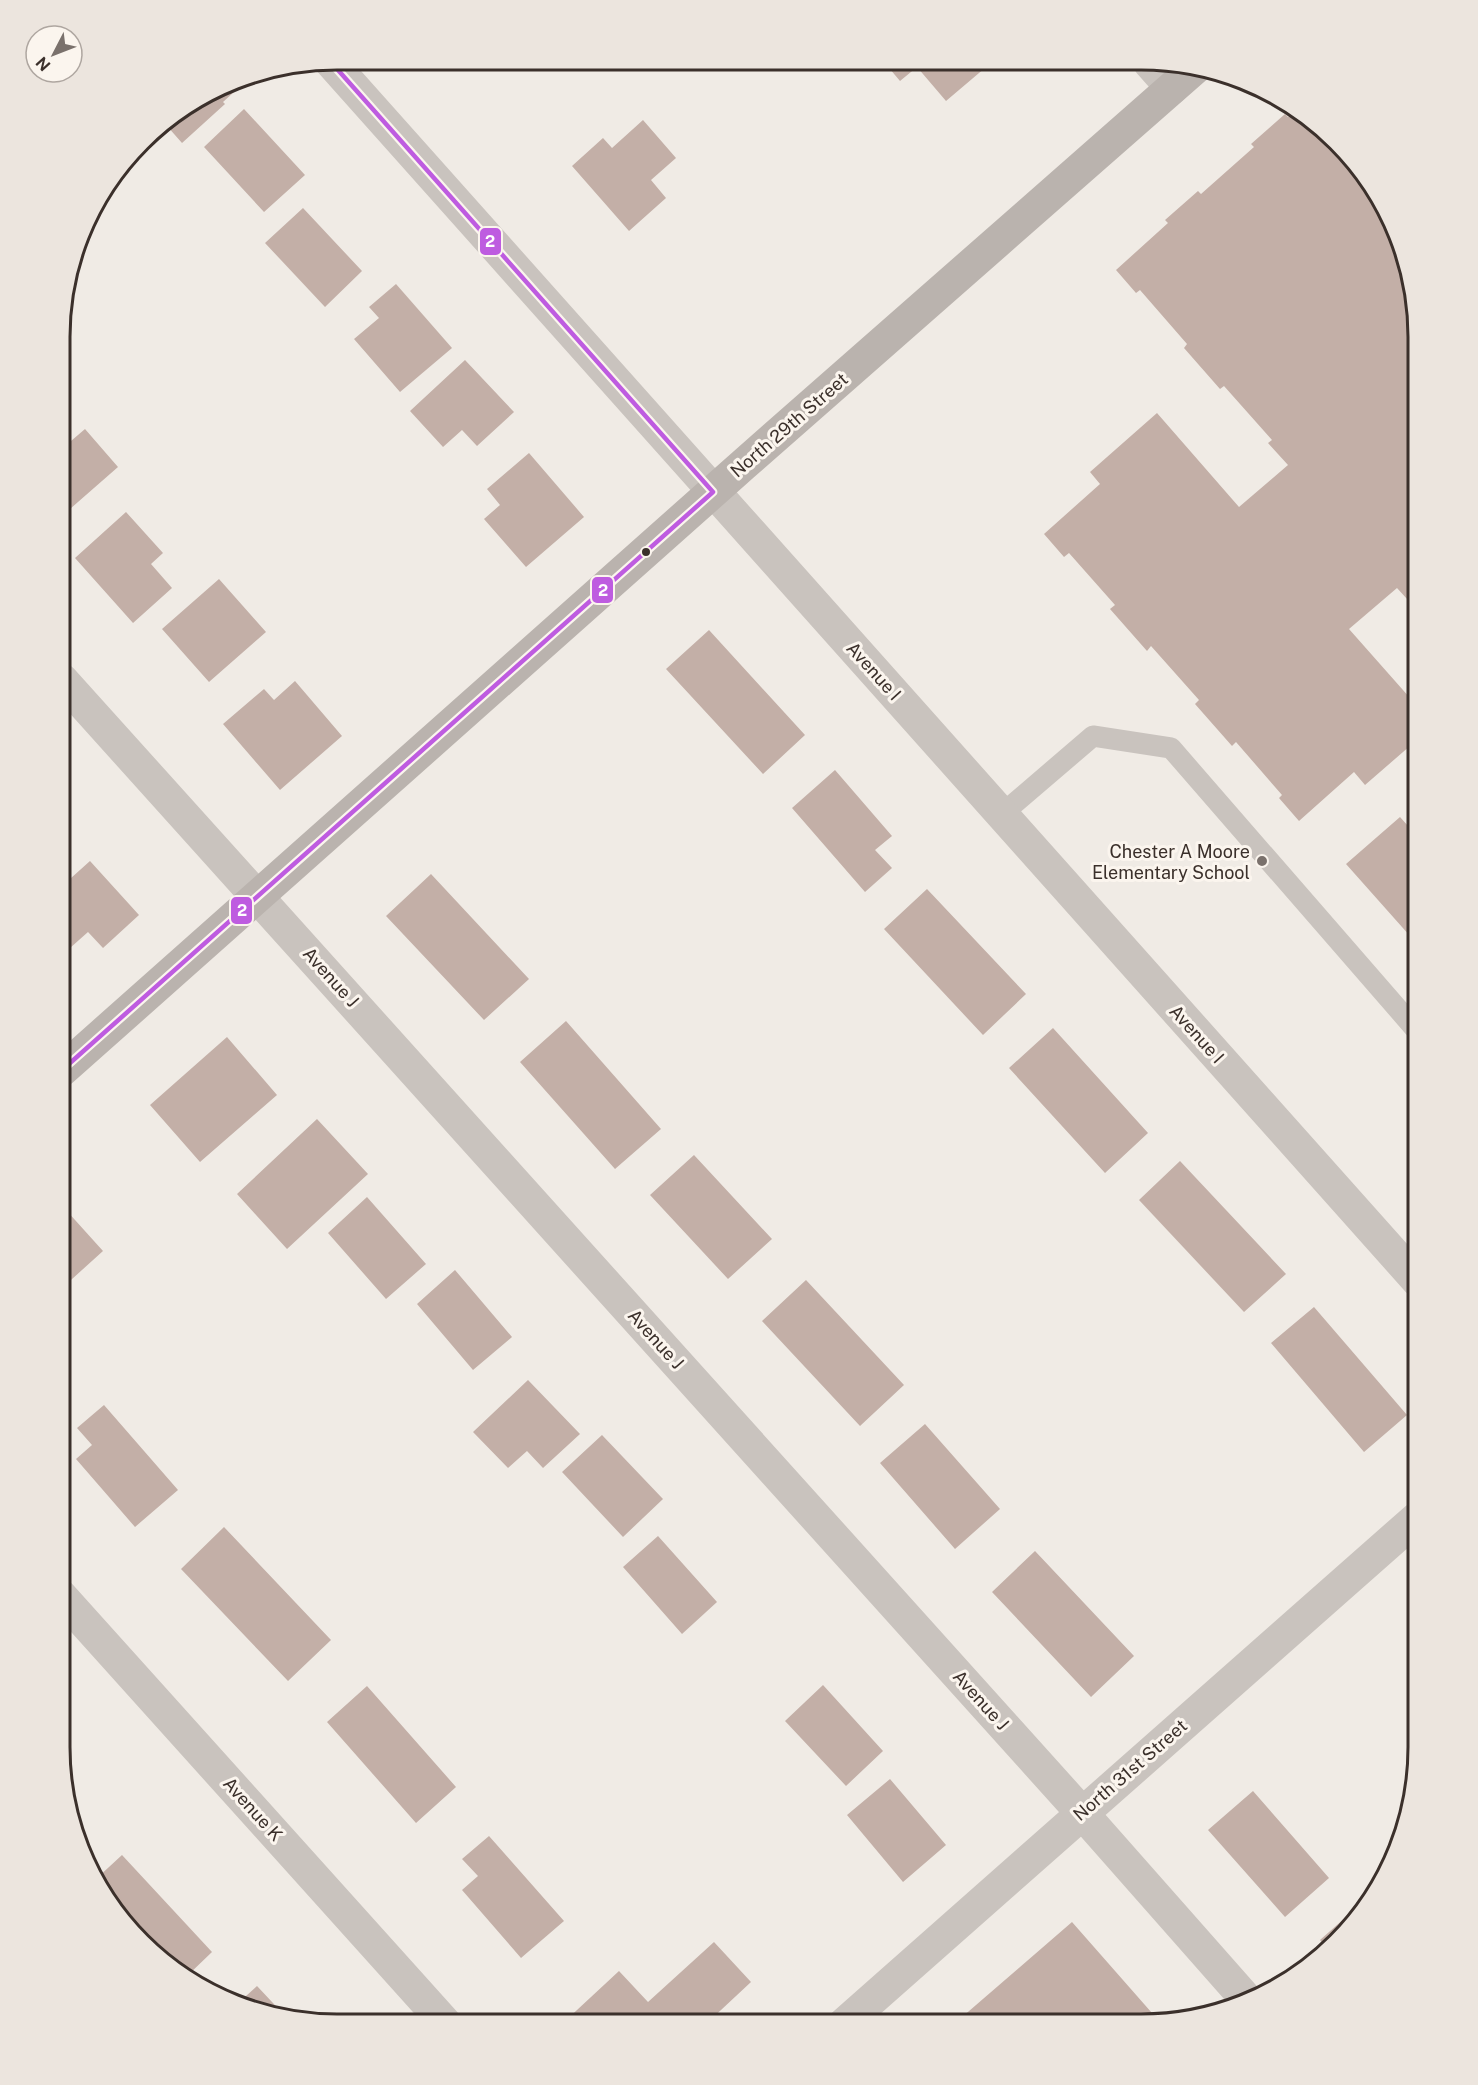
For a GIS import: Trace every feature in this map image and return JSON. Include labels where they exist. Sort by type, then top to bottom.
[{"type":"street","name":"Avenue I","points":[[338,70],[1408,1270]]},
{"type":"street","name":"North 29th Street","points":[[70,1063],[713,492],[1184,78]]},
{"type":"street","name":"Avenue J","points":[[70,689],[1082,1813],[1242,1994]]},
{"type":"street","name":"North 31st Street","points":[[855,2014],[1408,1527]]},
{"type":"street","name":"Avenue K","points":[[70,1606],[437,2014]]},
{"type":"lane","points":[[1002,814],[1093,736],[1171,748],[1408,1021]]},
{"type":"building","points":[[891,70],[913,70],[900,81]]},
{"type":"building","points":[[920,70],[983,70],[946,101]]},
{"type":"building","points":[[234,92],[223,102],[225,104],[182,143],[170,130],[204,106]]},
{"type":"building","points":[[244,109],[305,175],[264,212],[204,147]]},
{"type":"building","points":[[1285,114],[1303,126],[1329,149],[1352,175],[1372,204],[1387,236],[1398,269],[1405,303],[1408,338],[1408,600],[1397,588],[1349,629],[1408,696],[1408,748],[1365,785],[1354,772],[1299,821],[1279,798],[1282,795],[1236,742],[1232,746],[1195,704],[1199,700],[1151,646],[1147,651],[1110,609],[1115,605],[1069,553],[1064,557],[1044,534],[1100,484],[1090,472],[1157,413],[1239,507],[1288,465],[1268,443],[1272,440],[1224,386],[1220,389],[1184,348],[1187,344],[1140,290],[1136,293],[1116,270],[1168,223],[1165,220],[1198,191],[1201,194],[1254,147],[1251,144]]},
{"type":"building","points":[[643,120],[676,158],[651,180],[666,198],[629,231],[572,166],[603,138],[612,148]]},
{"type":"building","points":[[303,208],[362,271],[325,307],[265,243]]},
{"type":"building","points":[[396,284],[452,348],[400,392],[354,339],[379,318],[369,307]]},
{"type":"building","points":[[465,360],[514,412],[477,446],[462,430],[443,447],[410,411]]},
{"type":"building","points":[[85,429],[118,467],[70,509],[70,442]]},
{"type":"building","points":[[529,453],[584,517],[526,567],[484,519],[500,505],[487,489]]},
{"type":"building","points":[[126,512],[163,553],[151,564],[172,588],[133,623],[75,558]]},
{"type":"building","points":[[219,579],[266,632],[209,682],[162,629]]},
{"type":"building","points":[[709,630],[805,735],[763,774],[666,669]]},
{"type":"building","points":[[295,681],[342,736],[280,790],[223,724],[264,689],[274,700]]},
{"type":"building","points":[[835,770],[892,836],[875,850],[892,868],[865,892],[792,808]]},
{"type":"building","points":[[1400,817],[1408,826],[1408,934],[1346,864]]},
{"type":"building","points":[[90,861],[139,915],[103,948],[88,932],[70,948],[70,879]]},
{"type":"building","points":[[431,874],[529,979],[484,1020],[386,916]]},
{"type":"building","points":[[927,889],[1026,994],[983,1035],[884,929]]},
{"type":"building","points":[[566,1021],[661,1129],[615,1169],[520,1062]]},
{"type":"building","points":[[1053,1028],[1148,1133],[1105,1173],[1009,1068]]},
{"type":"building","points":[[227,1037],[277,1095],[200,1162],[150,1105]]},
{"type":"building","points":[[317,1119],[368,1174],[287,1249],[237,1194]]},
{"type":"building","points":[[694,1155],[772,1239],[728,1279],[650,1195]]},
{"type":"building","points":[[1180,1161],[1286,1274],[1244,1312],[1139,1200]]},
{"type":"building","points":[[367,1197],[426,1264],[386,1299],[328,1233]]},
{"type":"building","points":[[70,1214],[103,1251],[70,1281]]},
{"type":"building","points":[[455,1270],[512,1337],[473,1370],[417,1304]]},
{"type":"building","points":[[806,1280],[904,1385],[860,1426],[762,1321]]},
{"type":"building","points":[[1314,1307],[1407,1415],[1364,1452],[1271,1343]]},
{"type":"building","points":[[528,1380],[580,1434],[543,1468],[527,1451],[508,1468],[473,1432]]},
{"type":"building","points":[[104,1405],[178,1490],[135,1527],[76,1459],[92,1445],[77,1428]]},
{"type":"building","points":[[925,1424],[1000,1509],[955,1549],[880,1463]]},
{"type":"building","points":[[602,1435],[663,1499],[623,1537],[562,1472]]},
{"type":"building","points":[[224,1527],[331,1640],[288,1681],[181,1569]]},
{"type":"building","points":[[658,1536],[717,1602],[682,1634],[623,1567]]},
{"type":"building","points":[[1035,1551],[1134,1656],[1091,1697],[992,1592]]},
{"type":"building","points":[[823,1685],[883,1751],[846,1786],[785,1721]]},
{"type":"building","points":[[367,1686],[456,1787],[416,1823],[327,1722]]},
{"type":"building","points":[[890,1779],[946,1845],[903,1882],[847,1815]]},
{"type":"building","points":[[1253,1791],[1329,1878],[1285,1917],[1208,1830]]},
{"type":"building","points":[[489,1836],[564,1921],[521,1958],[462,1890],[478,1876],[462,1859]]},
{"type":"building","points":[[122,1855],[212,1952],[192,1971],[175,1959],[137,1923],[102,1873]]},
{"type":"building","points":[[1346,1917],[1322,1942],[1320,1940]]},
{"type":"building","points":[[1072,1922],[1153,2014],[1140,2014],[966,2014]]},
{"type":"building","points":[[714,1942],[751,1982],[717,2014],[573,2014],[619,1971],[648,2002]]},
{"type":"building","points":[[257,1986],[277,2007],[252,2000],[245,1997]]},
{"type":"transit line","name":"2","points":[[70,1063],[713,492],[338,70]]},
{"type":"place","name":"Chester A Moore Elementary School","points":[[1262,861]]}]
